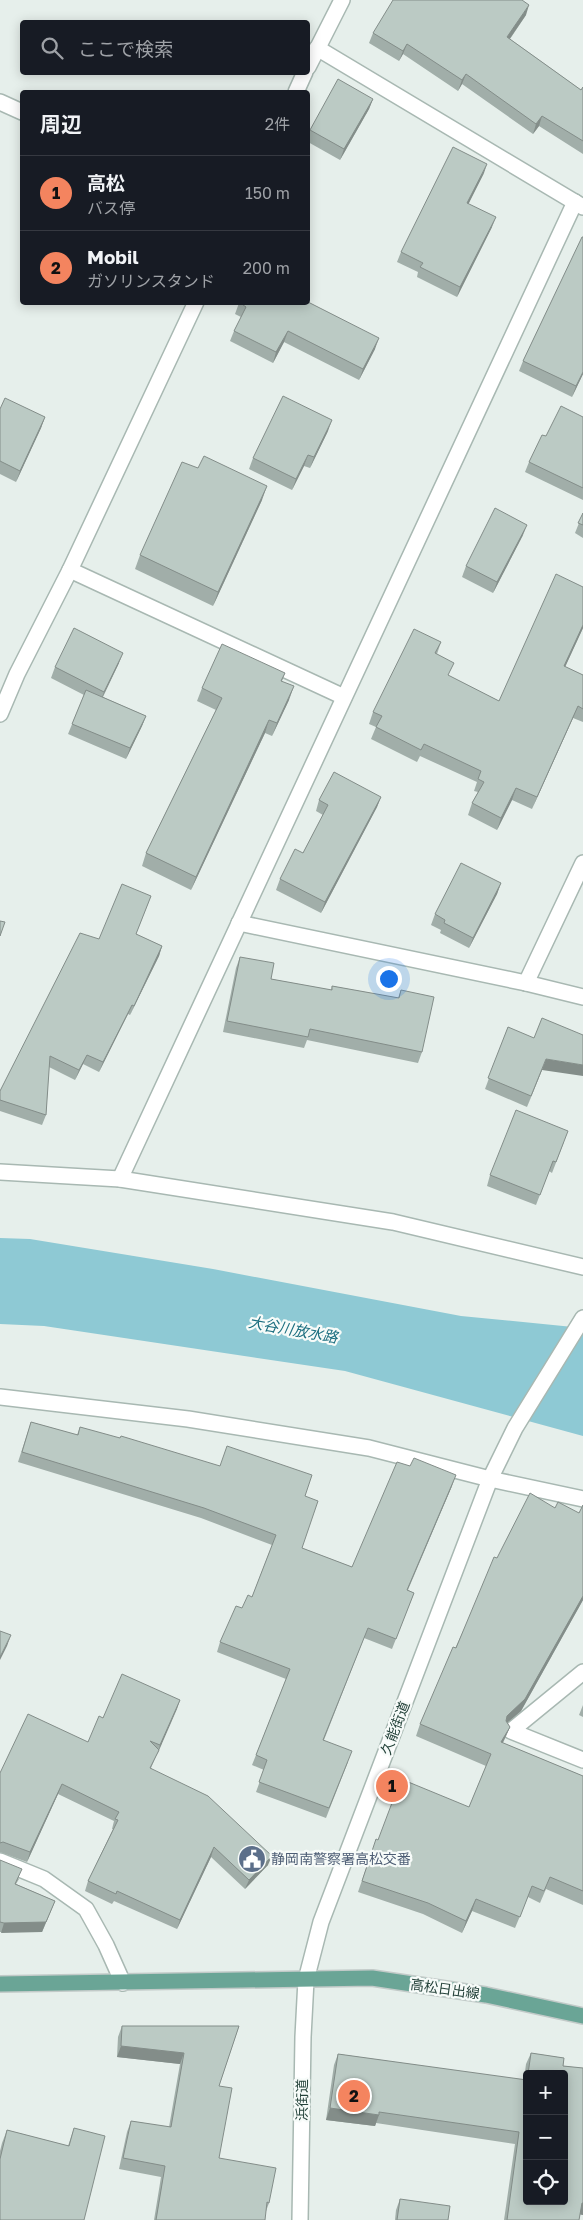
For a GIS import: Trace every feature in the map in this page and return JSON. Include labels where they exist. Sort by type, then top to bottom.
[{"type":"main road","name":"高松日出線","points":[[306,1980],[372,1978],[486,1995],[583,2016]]},
{"type":"main road","points":[[0,1984],[306,1980]]},
{"type":"street","points":[[310,63],[342,0]]},
{"type":"street","points":[[120,1179],[344,697],[579,204],[317,48]]},
{"type":"street","points":[[297,90],[304,75]]},
{"type":"street","points":[[0,102],[20,111]]},
{"type":"street","points":[[0,714],[17,674],[70,570],[195,305]]},
{"type":"street","points":[[70,570],[344,697]]},
{"type":"street","points":[[526,983],[583,863]]},
{"type":"street","points":[[239,923],[526,983],[583,997]]},
{"type":"street","points":[[0,1172],[120,1179],[393,1222],[583,1267]]},
{"type":"street","name":"久能街道","points":[[306,1980],[321,1922],[490,1479],[515,1428],[583,1318]]},
{"type":"street","points":[[0,1397],[188,1419],[369,1448],[490,1479],[583,1499]]},
{"type":"street","points":[[583,1672],[511,1731],[583,1760]]},
{"type":"street","points":[[0,1861],[44,1879],[86,1909],[106,1945],[123,1982]]},
{"type":"street","name":"浜街道","points":[[300,2220],[303,2037],[306,1980]]},
{"type":"water","name":"大谷川放水路","points":[[0,1238],[30,1239],[213,1269],[461,1316],[583,1328],[583,1436],[345,1371],[44,1326],[0,1324]]},
{"type":"building","points":[[393,0],[522,0],[529,5],[507,37],[581,90],[583,87],[583,141],[542,116],[536,124],[466,74],[462,80],[407,44],[403,51],[373,33]]},
{"type":"building","points":[[338,79],[373,99],[344,149],[310,130]]},
{"type":"building","points":[[453,147],[487,164],[467,203],[496,217],[460,287],[420,267],[423,263],[401,252]]},
{"type":"building","points":[[582,237],[583,372],[576,386],[523,361]]},
{"type":"building","points":[[310,303],[379,338],[363,369],[288,331],[276,352],[234,331],[246,307],[243,305],[310,305]]},
{"type":"building","points":[[283,396],[332,420],[314,457],[308,455],[296,479],[253,458]]},
{"type":"building","points":[[5,398],[45,417],[20,471],[0,461],[0,409]]},
{"type":"building","points":[[561,406],[583,417],[583,488],[529,462],[542,435],[546,436]]},
{"type":"building","points":[[204,456],[267,486],[218,592],[140,555],[182,462],[198,468]]},
{"type":"building","points":[[495,508],[527,525],[497,582],[466,566]]},
{"type":"building","points":[[583,513],[583,525],[578,523]]},
{"type":"building","points":[[556,574],[583,587],[583,625],[564,666],[583,675],[583,709],[578,706],[537,797],[516,788],[501,818],[472,803],[484,782],[478,779],[481,771],[424,744],[421,750],[376,727],[382,716],[373,712],[414,629],[441,642],[435,653],[454,663],[448,675],[499,701]]},
{"type":"building","points":[[74,628],[123,653],[104,692],[55,667]]},
{"type":"building","points":[[222,644],[285,673],[281,681],[294,686],[277,723],[269,720],[196,877],[146,853],[222,698],[202,688]]},
{"type":"building","points":[[86,690],[146,716],[130,748],[72,724]]},
{"type":"building","points":[[334,772],[381,797],[325,902],[280,879],[295,849],[303,853],[328,805],[319,800]]},
{"type":"building","points":[[461,863],[501,883],[473,938],[444,923],[445,920],[435,914]]},
{"type":"building","points":[[122,884],[151,896],[136,934],[162,946],[134,1006],[132,1005],[103,1062],[87,1055],[79,1070],[50,1056],[46,1115],[0,1100],[0,1091],[80,933],[99,939]]},
{"type":"building","points":[[0,921],[5,922],[0,936]]},
{"type":"building","points":[[240,957],[274,963],[271,979],[332,990],[332,986],[399,998],[401,990],[434,997],[422,1052],[310,1029],[308,1037],[227,1021]]},
{"type":"building","points":[[542,1018],[583,1035],[583,1065],[546,1059],[531,1096],[488,1078],[508,1027],[534,1038]]},
{"type":"building","points":[[516,1110],[568,1131],[556,1162],[553,1161],[540,1195],[490,1175]]},
{"type":"building","points":[[31,1422],[78,1435],[80,1427],[120,1438],[121,1436],[220,1466],[227,1446],[312,1475],[305,1496],[318,1501],[302,1548],[352,1567],[397,1462],[410,1466],[414,1458],[456,1475],[407,1590],[414,1593],[396,1639],[368,1628],[323,1740],[352,1751],[329,1808],[259,1782],[267,1760],[256,1755],[290,1669],[220,1642],[236,1606],[242,1608],[248,1595],[252,1597],[276,1535],[204,1508],[22,1452]]},
{"type":"building","points":[[530,1493],[555,1508],[558,1502],[579,1513],[583,1505],[583,1596],[525,1699],[507,1716],[506,1721],[510,1727],[501,1742],[583,1776],[583,1891],[550,1877],[544,1891],[532,1886],[520,1917],[476,1899],[466,1921],[428,1903],[362,1881],[376,1839],[378,1840],[401,1779],[469,1807],[491,1754],[420,1724],[453,1647],[456,1648],[494,1557],[497,1558]]},
{"type":"building","points":[[0,1631],[11,1635],[0,1657]]},
{"type":"building","points":[[122,1674],[180,1700],[160,1745],[150,1741],[159,1750],[150,1768],[208,1796],[272,1856],[249,1880],[214,1847],[180,1920],[117,1891],[116,1894],[88,1881],[118,1820],[115,1819],[119,1812],[62,1784],[30,1852],[3,1842],[0,1843],[0,1773],[28,1714],[88,1742],[99,1716],[103,1718]]},
{"type":"building","points":[[0,1860],[22,1869],[15,1884],[55,1901],[46,1922],[0,1922]]},
{"type":"building","points":[[122,2026],[239,2026],[219,2086],[232,2088],[219,2158],[276,2168],[269,2203],[267,2202],[265,2220],[156,2220],[165,2166],[123,2158],[131,2121],[171,2127],[184,2053],[121,2046]]},
{"type":"building","points":[[531,2053],[564,2058],[563,2066],[583,2068],[583,2203],[579,2220],[507,2220],[519,2132],[379,2112],[379,2115],[330,2108],[338,2054],[523,2079],[523,2205],[568,2205],[568,2070],[529,2070]]},
{"type":"building","points":[[74,2128],[105,2136],[84,2220],[0,2220],[0,2159],[7,2130],[69,2146]]},
{"type":"building","points":[[400,2199],[450,2206],[448,2220],[397,2220]]},
{"type":"place","name":"高松","points":[[392,1786]]},
{"type":"place","name":"静岡南警察署高松交番","points":[[252,1859]]},
{"type":"place","name":"Mobil","points":[[354,2096]]}]
